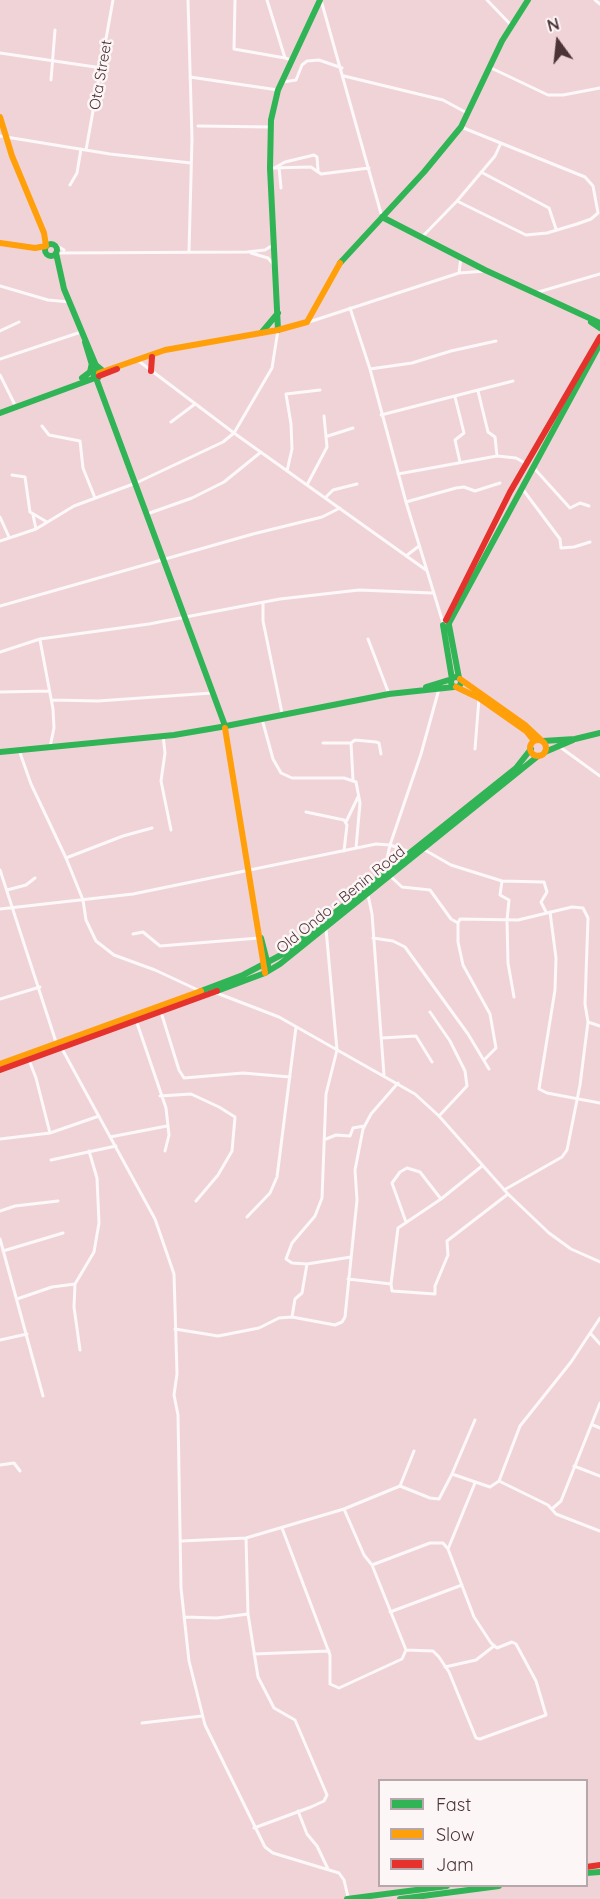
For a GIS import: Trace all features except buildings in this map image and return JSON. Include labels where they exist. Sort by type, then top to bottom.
[{"type":"main road","points":[[278,330],[273,245],[275,167],[271,127],[278,90],[288,59],[321,0]]},
{"type":"main road","points":[[0,411],[171,349],[213,339],[278,330],[307,322],[340,263],[461,127],[511,25],[528,0]]},
{"type":"main road","points":[[0,117],[3,136],[44,233],[48,255]]},
{"type":"main road","points":[[382,217],[534,294],[600,323]]},
{"type":"main road","points":[[44,233],[54,244],[56,264],[223,725],[266,968]]},
{"type":"main road","points":[[0,243],[35,248],[54,244]]},
{"type":"main road","points":[[35,248],[48,255],[56,264]]},
{"type":"main road","points":[[48,255],[56,253]]},
{"type":"main road","points":[[260,333],[268,328],[278,313]]},
{"type":"main road","points":[[589,320],[600,328]]},
{"type":"main road","points":[[539,741],[525,725],[456,679],[446,623],[529,464],[600,337]]},
{"type":"main road","points":[[446,623],[521,487],[529,464],[600,344]]},
{"type":"main road","points":[[137,360],[171,349]]},
{"type":"main road","points":[[151,371],[152,357]]},
{"type":"main road","points":[[0,411],[14,403],[85,379],[90,372],[97,374]]},
{"type":"main road","points":[[456,679],[451,684],[479,698],[526,731],[546,747],[545,752]]},
{"type":"main road","points":[[408,691],[456,679]]},
{"type":"main road","points":[[0,752],[166,735],[389,694],[455,687]]},
{"type":"main road","name":"Old Ondo - Benin Road","points":[[0,1064],[136,1020],[266,968],[326,929],[368,896],[410,852],[516,768],[539,741],[575,739],[600,733]]},
{"type":"main road","name":"Old Ondo - Benin Road","points":[[266,968],[387,874],[423,849],[538,756],[575,739]]},
{"type":"main road","points":[[531,749],[538,756]]},
{"type":"main road","name":"Old Ondo - Benin Road","points":[[0,1070],[199,991],[210,990]]},
{"type":"main road","points":[[348,1899],[439,1887]]},
{"type":"main road","points":[[400,1899],[491,1887]]},
{"type":"street","name":"Ota Street","points":[[86,150],[113,0]]},
{"type":"street","points":[[188,0],[191,163],[189,252]]},
{"type":"street","points":[[235,0],[234,49],[288,59]]},
{"type":"street","points":[[267,0],[288,59]]},
{"type":"street","points":[[321,0],[342,68],[382,217]]},
{"type":"street","points":[[487,0],[511,25]]},
{"type":"street","points":[[596,0],[600,4]]},
{"type":"street","points":[[51,80],[55,30]]},
{"type":"street","points":[[0,53],[102,68]]},
{"type":"street","points":[[281,81],[291,83],[297,80],[302,64],[307,61],[319,60],[342,68]]},
{"type":"street","points":[[489,68],[548,94],[563,95],[600,88]]},
{"type":"street","points":[[344,76],[443,100],[467,113]]},
{"type":"street","points":[[190,77],[278,90]]},
{"type":"street","points":[[198,126],[271,127]]},
{"type":"street","points":[[457,201],[526,235],[556,229],[597,216],[591,182],[577,174],[461,127]]},
{"type":"street","points":[[3,136],[86,150],[191,163]]},
{"type":"street","points":[[422,237],[457,201],[501,144]]},
{"type":"street","points":[[70,185],[77,173],[81,149]]},
{"type":"street","points":[[275,167],[285,162],[314,155],[317,157],[318,170]]},
{"type":"street","points":[[275,167],[285,170],[311,167],[321,174],[369,168]]},
{"type":"street","points":[[275,167],[281,188]]},
{"type":"street","points":[[481,172],[549,208],[556,229]]},
{"type":"street","points":[[54,244],[65,251]]},
{"type":"street","points":[[56,253],[65,251],[247,252],[265,250],[273,245]]},
{"type":"street","points":[[247,252],[268,258],[274,265]]},
{"type":"street","points":[[459,273],[461,256]]},
{"type":"street","points":[[307,322],[459,273],[489,271]]},
{"type":"street","points":[[534,294],[600,274]]},
{"type":"street","points":[[0,286],[48,300],[70,302]]},
{"type":"street","points":[[350,308],[370,369],[432,592],[446,623]]},
{"type":"street","points":[[0,331],[19,322]]},
{"type":"street","points":[[0,541],[36,529],[74,506],[136,483],[223,442],[234,433],[272,368],[278,330]]},
{"type":"street","points":[[0,359],[82,331]]},
{"type":"street","points":[[370,369],[412,363],[496,341]]},
{"type":"street","points":[[137,360],[234,433],[426,570]]},
{"type":"street","points":[[0,375],[14,403]]},
{"type":"street","points":[[381,415],[513,381]]},
{"type":"street","points":[[287,471],[292,441],[286,394],[320,390]]},
{"type":"street","points":[[478,391],[488,432],[495,437],[496,456]]},
{"type":"street","points":[[455,397],[464,433],[455,440],[460,462]]},
{"type":"street","points":[[171,422],[195,404]]},
{"type":"street","points":[[307,485],[320,465],[327,447],[324,416]]},
{"type":"street","points":[[42,426],[49,435],[80,441],[83,468],[95,498]]},
{"type":"street","points":[[327,436],[353,428]]},
{"type":"street","points":[[147,514],[192,498],[224,482],[261,452]]},
{"type":"street","points":[[398,474],[496,456],[516,458],[529,464],[570,508],[580,503],[589,506]]},
{"type":"street","points":[[12,475],[25,477],[36,529]]},
{"type":"street","points":[[406,502],[456,488],[464,487],[475,491],[500,483]]},
{"type":"street","points":[[325,498],[333,490],[357,484]]},
{"type":"street","points":[[521,487],[560,539],[561,548],[590,542]]},
{"type":"street","points":[[0,606],[322,517],[340,508]]},
{"type":"street","points":[[33,514],[47,522]]},
{"type":"street","points":[[0,517],[9,538]]},
{"type":"street","points":[[406,556],[419,546]]},
{"type":"street","points":[[0,652],[40,639],[185,618],[263,602],[359,590],[432,592]]},
{"type":"street","points":[[263,602],[263,621],[282,713]]},
{"type":"street","points":[[40,639],[52,700],[54,728],[50,747]]},
{"type":"street","points":[[368,639],[389,694]]},
{"type":"street","points":[[440,688],[421,754],[390,845],[387,874],[407,888],[418,887],[430,890],[451,919],[458,922]]},
{"type":"street","points":[[0,692],[50,691]]},
{"type":"street","points":[[52,700],[98,701],[212,693]]},
{"type":"street","points":[[475,749],[479,698]]},
{"type":"street","points":[[259,718],[273,759],[281,773],[296,779],[307,777],[353,780]]},
{"type":"street","points":[[166,735],[161,781],[171,830]]},
{"type":"street","points":[[323,743],[376,741],[379,743],[381,754]]},
{"type":"street","points":[[351,743],[353,780],[360,803],[356,848]]},
{"type":"street","points":[[560,747],[600,776]]},
{"type":"street","points":[[19,750],[34,790],[66,858],[90,929],[106,949],[114,955],[155,970],[199,991]]},
{"type":"street","points":[[344,851],[346,822],[358,797]]},
{"type":"street","points":[[306,812],[342,818],[346,822]]},
{"type":"street","points":[[66,858],[123,836],[152,828]]},
{"type":"street","points":[[0,909],[133,894],[380,843],[410,852]]},
{"type":"street","points":[[423,849],[452,865],[502,881],[544,882],[547,892],[542,902],[548,912],[556,958],[555,990],[539,1089],[547,1093],[600,1103]]},
{"type":"street","points":[[0,870],[59,1045],[155,1219],[167,1250],[175,1287],[177,1374],[174,1395],[178,1416],[184,1617],[189,1661],[202,1716],[260,1841],[273,1853],[328,1869],[342,1876],[348,1899]]},
{"type":"street","points":[[7,890],[26,885],[35,878]]},
{"type":"street","points":[[502,881],[500,895],[509,900],[508,963],[514,997]]},
{"type":"street","points":[[368,896],[384,1075]]},
{"type":"street","points":[[458,922],[460,919],[507,920],[572,906],[586,911],[588,1022],[565,1153],[504,1190]]},
{"type":"street","points":[[458,922],[458,942],[463,965],[490,1014],[496,1048],[484,1060]]},
{"type":"street","points":[[326,929],[337,1050],[326,1094],[322,1198],[315,1216],[292,1243],[286,1256],[287,1262],[307,1264],[351,1257]]},
{"type":"street","points":[[133,934],[143,932],[160,946],[259,935]]},
{"type":"street","points":[[373,938],[393,941],[405,947],[489,1069]]},
{"type":"street","points":[[0,999],[40,987]]},
{"type":"street","points":[[210,990],[296,1027],[415,1094],[439,1116],[504,1190],[559,1241],[600,1262]]},
{"type":"street","points":[[160,1011],[179,1070],[184,1078],[243,1073],[290,1077]]},
{"type":"street","points":[[430,1012],[450,1041],[465,1071],[467,1086],[439,1116]]},
{"type":"street","points":[[136,1020],[160,1096],[166,1108],[168,1126],[165,1150]]},
{"type":"street","points":[[588,1022],[600,1026]]},
{"type":"street","points":[[247,1217],[264,1201],[277,1177],[296,1027]]},
{"type":"street","points":[[382,1038],[416,1036],[432,1062]]},
{"type":"street","points":[[29,1059],[50,1132]]},
{"type":"street","points":[[176,1329],[218,1336],[259,1328],[274,1319],[292,1317],[335,1325],[342,1322],[345,1317],[357,1200],[356,1170],[364,1125],[398,1083]]},
{"type":"street","points":[[160,1096],[191,1094],[235,1117],[232,1151],[218,1175],[196,1201]]},
{"type":"street","points":[[0,1139],[50,1132],[99,1116]]},
{"type":"street","points":[[326,1139],[336,1135],[350,1136],[353,1128],[364,1125]]},
{"type":"street","points":[[110,1137],[168,1126]]},
{"type":"street","points":[[51,1160],[116,1146]]},
{"type":"street","points":[[80,1350],[74,1307],[75,1284],[94,1252],[98,1233],[98,1191],[88,1151]]},
{"type":"street","points":[[482,1166],[397,1230],[390,1284],[392,1291],[435,1294],[435,1286],[448,1255],[447,1241],[508,1194]]},
{"type":"street","points":[[406,1222],[392,1183],[399,1172],[406,1168],[420,1172],[441,1199]]},
{"type":"street","points":[[0,1211],[15,1206],[58,1201]]},
{"type":"street","points":[[3,1251],[63,1233]]},
{"type":"street","points":[[0,1239],[43,1396]]},
{"type":"street","points":[[292,1317],[295,1299],[302,1293],[307,1264]]},
{"type":"street","points":[[348,1279],[390,1284]]},
{"type":"street","points":[[18,1299],[52,1287],[75,1284]]},
{"type":"street","points":[[452,1474],[488,1488],[499,1481],[520,1426],[591,1334],[600,1318]]},
{"type":"street","points":[[0,1340],[27,1334]]},
{"type":"street","points":[[591,1334],[600,1344]]},
{"type":"street","points":[[553,1508],[561,1501],[600,1403]]},
{"type":"street","points":[[182,1541],[246,1538],[344,1509],[400,1486],[430,1498],[439,1499],[475,1420]]},
{"type":"street","points":[[593,1425],[600,1428]]},
{"type":"street","points":[[400,1486],[414,1451]]},
{"type":"street","points":[[0,1465],[14,1463],[20,1471]]},
{"type":"street","points":[[574,1466],[600,1476]]},
{"type":"street","points":[[499,1481],[553,1508],[556,1514],[600,1531]]},
{"type":"street","points":[[448,1549],[474,1483]]},
{"type":"street","points":[[282,1528],[329,1651],[328,1679],[330,1684],[336,1688],[402,1659],[406,1650],[372,1565],[364,1555],[344,1509]]},
{"type":"street","points":[[246,1538],[248,1614],[260,1681],[274,1708],[295,1720],[326,1789],[324,1801],[254,1828]]},
{"type":"street","points":[[372,1565],[435,1542],[443,1543],[448,1549],[474,1617],[497,1648],[512,1642],[516,1644],[545,1704],[546,1715],[480,1740],[476,1738],[445,1667],[433,1651],[406,1650]]},
{"type":"street","points":[[390,1612],[462,1585]]},
{"type":"street","points":[[184,1617],[218,1618],[248,1614]]},
{"type":"street","points":[[445,1667],[476,1660],[494,1646]]},
{"type":"street","points":[[254,1654],[329,1651]]},
{"type":"street","points":[[142,1723],[202,1716]]},
{"type":"street","points":[[298,1811],[307,1834],[328,1869]]},
{"type":"traffic: fast","points":[[278,330],[270,168],[271,120],[278,90],[320,0]]},
{"type":"traffic: fast","points":[[340,263],[424,172],[461,127],[502,41],[528,0]]},
{"type":"traffic: fast","points":[[382,217],[485,270],[600,323]]},
{"type":"traffic: fast","points":[[51,244],[57,250],[51,256],[45,250],[51,244]]},
{"type":"traffic: fast","points":[[56,253],[64,289],[97,368]]},
{"type":"traffic: fast","points":[[262,332],[278,313]]},
{"type":"traffic: fast","points":[[591,322],[600,328]]},
{"type":"traffic: fast","points":[[85,342],[92,365]]},
{"type":"traffic: fast","points":[[449,623],[600,344]]},
{"type":"traffic: fast","points":[[82,378],[90,372],[92,363]]},
{"type":"traffic: fast","points":[[96,365],[103,371]]},
{"type":"traffic: fast","points":[[95,372],[99,374],[98,378],[94,376],[95,372]]},
{"type":"traffic: fast","points":[[0,413],[95,378]]},
{"type":"traffic: fast","points":[[96,378],[224,723]]},
{"type":"traffic: fast","points":[[443,625],[452,679]]},
{"type":"traffic: fast","points":[[449,625],[459,678]]},
{"type":"traffic: fast","points":[[456,677],[461,682],[456,687],[451,682],[456,677]]},
{"type":"traffic: fast","points":[[426,687],[452,679]]},
{"type":"traffic: fast","points":[[226,726],[389,694],[454,687]]},
{"type":"traffic: fast","points":[[0,752],[174,735],[221,727]]},
{"type":"traffic: fast","points":[[543,741],[575,739],[600,733]]},
{"type":"traffic: fast","points":[[545,752],[573,740]]},
{"type":"traffic: fast","points":[[201,991],[243,975],[283,954],[516,768],[531,749]]},
{"type":"traffic: fast","points":[[217,991],[265,973],[280,964],[538,756]]},
{"type":"traffic: fast","points":[[261,938],[268,965]]},
{"type":"traffic: fast","points":[[588,1873],[600,1872]]},
{"type":"traffic: fast","points":[[347,1899],[439,1887]]},
{"type":"traffic: fast","points":[[400,1899],[491,1887]]},
{"type":"traffic: slow","points":[[0,117],[12,156],[44,233],[46,246],[35,248],[0,243]]},
{"type":"traffic: slow","points":[[99,373],[165,350],[278,330],[307,322],[340,263]]},
{"type":"traffic: slow","points":[[460,679],[525,725],[541,740]]},
{"type":"traffic: slow","points":[[456,687],[479,698],[526,731],[534,741]]},
{"type":"traffic: slow","points":[[225,728],[265,973]]},
{"type":"traffic: slow","points":[[538,740],[544,742],[546,748],[544,754],[538,756],[532,754],[530,748],[532,742],[538,740]]},
{"type":"traffic: slow","points":[[0,1064],[201,991]]},
{"type":"traffic: jam","points":[[446,620],[510,492],[600,337]]},
{"type":"traffic: jam","points":[[151,371],[152,357]]},
{"type":"traffic: jam","points":[[99,376],[117,369]]},
{"type":"traffic: jam","points":[[0,1070],[217,991]]},
{"type":"traffic: jam","points":[[588,1867],[600,1865]]}]
